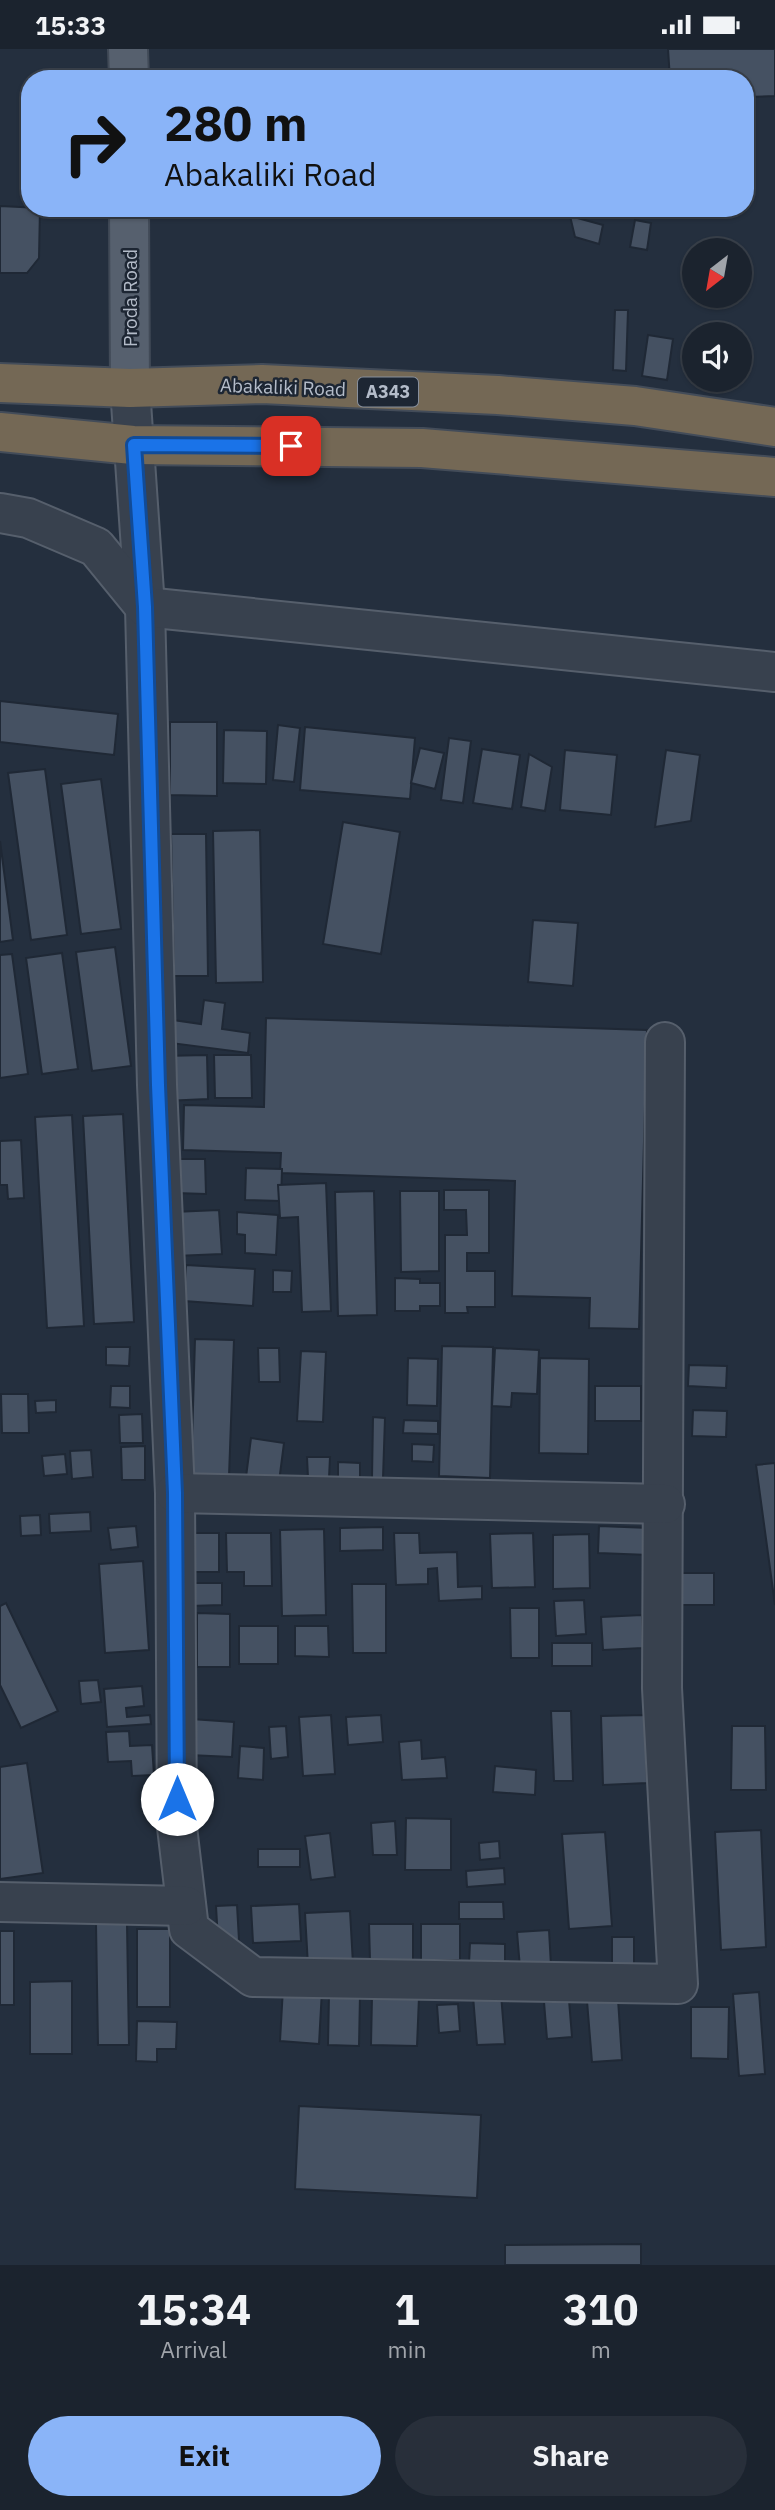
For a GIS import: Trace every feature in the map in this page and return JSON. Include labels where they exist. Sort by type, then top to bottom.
[{"type":"highway","name":"Abakaliki Road","points":[[0,383],[130,388],[262,384],[498,395],[635,406],[775,426]]},
{"type":"highway","points":[[0,432],[134,445],[422,448],[775,477]]},
{"type":"main road","points":[[128,49],[128,70]]},
{"type":"main road","name":"Proda Road","points":[[129,217],[130,388]]},
{"type":"street","points":[[130,388],[145,607],[158,1098],[175,1493],[177,1826],[190,1929],[253,1977],[678,1984],[662,1688],[665,1504],[662,1308],[666,1042]]},
{"type":"street","points":[[0,513],[28,517],[96,547],[145,607],[775,671]]},
{"type":"street","points":[[175,1493],[665,1504]]},
{"type":"street","points":[[0,1902],[186,1906]]},
{"type":"building","points":[[668,49],[775,49],[775,96],[754,97],[754,70],[669,70]]},
{"type":"building","points":[[0,206],[21,207],[21,217],[40,217],[39,258],[27,273],[0,273]]},
{"type":"building","points":[[570,217],[603,225],[599,244],[575,237]]},
{"type":"building","points":[[635,220],[651,223],[647,250],[630,247]]},
{"type":"building","points":[[615,310],[628,310],[626,371],[613,370]]},
{"type":"building","points":[[648,335],[673,339],[667,380],[642,376]]},
{"type":"building","points":[[0,701],[118,714],[114,755],[0,742]]},
{"type":"building","points":[[170,722],[217,722],[217,796],[170,795]]},
{"type":"building","points":[[278,725],[300,728],[294,782],[273,780]]},
{"type":"building","points":[[305,727],[415,738],[410,799],[300,790]]},
{"type":"building","points":[[224,730],[267,731],[266,784],[223,783]]},
{"type":"building","points":[[449,738],[471,741],[463,803],[441,800]]},
{"type":"building","points":[[420,748],[444,753],[435,789],[411,783]]},
{"type":"building","points":[[482,749],[520,755],[512,809],[473,803]]},
{"type":"building","points":[[565,750],[617,755],[611,815],[560,810]]},
{"type":"building","points":[[666,750],[700,755],[691,821],[655,827]]},
{"type":"building","points":[[529,754],[552,767],[545,811],[521,807]]},
{"type":"building","points":[[45,769],[67,935],[31,940],[8,773]]},
{"type":"building","points":[[101,779],[121,929],[81,934],[61,784]]},
{"type":"building","points":[[343,822],[400,832],[381,954],[323,944]]},
{"type":"building","points":[[260,830],[263,982],[216,983],[213,831]]},
{"type":"building","points":[[171,834],[206,834],[208,976],[174,976]]},
{"type":"building","points":[[0,841],[13,940],[0,942]]},
{"type":"building","points":[[533,920],[578,923],[573,986],[528,982]]},
{"type":"building","points":[[115,947],[131,1066],[92,1071],[76,952]]},
{"type":"building","points":[[62,953],[78,1069],[42,1074],[26,958]]},
{"type":"building","points":[[12,954],[28,1074],[0,1078],[0,955]]},
{"type":"building","points":[[204,1000],[225,1003],[222,1029],[250,1033],[248,1053],[163,1042],[166,1019],[201,1024]]},
{"type":"building","points":[[266,1018],[647,1030],[639,1329],[589,1328],[590,1298],[512,1296],[515,1181],[280,1173],[281,1153],[183,1150],[184,1105],[264,1107]]},
{"type":"building","points":[[207,1055],[208,1099],[164,1101],[162,1056]]},
{"type":"building","points":[[214,1055],[251,1055],[252,1098],[215,1098]]},
{"type":"building","points":[[123,1114],[134,1322],[94,1324],[83,1116]]},
{"type":"building","points":[[72,1115],[84,1326],[47,1328],[35,1117]]},
{"type":"building","points":[[21,1140],[24,1198],[8,1199],[7,1185],[0,1185],[0,1141]]},
{"type":"building","points":[[175,1159],[205,1159],[206,1194],[175,1193]]},
{"type":"building","points":[[246,1168],[282,1169],[281,1201],[245,1200]]},
{"type":"building","points":[[326,1183],[331,1311],[302,1312],[298,1217],[280,1218],[278,1185]]},
{"type":"building","points":[[444,1190],[489,1190],[489,1253],[467,1253],[467,1271],[495,1271],[495,1307],[467,1307],[468,1313],[445,1313],[445,1235],[467,1235],[466,1210],[444,1210]]},
{"type":"building","points":[[374,1191],[377,1315],[338,1316],[335,1192]]},
{"type":"building","points":[[400,1191],[439,1191],[439,1271],[401,1272]]},
{"type":"building","points":[[219,1210],[222,1254],[175,1256],[173,1212]]},
{"type":"building","points":[[237,1212],[278,1215],[276,1255],[245,1253],[245,1235],[237,1234]]},
{"type":"building","points":[[186,1265],[255,1269],[253,1306],[184,1301]]},
{"type":"building","points":[[273,1270],[292,1271],[291,1292],[273,1292]]},
{"type":"building","points":[[395,1278],[420,1279],[420,1283],[440,1283],[440,1306],[420,1306],[420,1311],[395,1311]]},
{"type":"building","points":[[195,1339],[234,1340],[229,1476],[191,1475]]},
{"type":"building","points":[[442,1346],[493,1347],[490,1478],[439,1476]]},
{"type":"building","points":[[106,1347],[130,1347],[129,1366],[106,1365]]},
{"type":"building","points":[[258,1348],[279,1348],[280,1382],[259,1382]]},
{"type":"building","points":[[495,1348],[539,1350],[537,1394],[512,1393],[511,1407],[492,1406]]},
{"type":"building","points":[[301,1351],[326,1352],[323,1422],[297,1421]]},
{"type":"building","points":[[408,1358],[438,1359],[437,1406],[407,1405]]},
{"type":"building","points":[[540,1358],[589,1359],[588,1454],[539,1453]]},
{"type":"building","points":[[689,1365],[727,1366],[726,1388],[688,1386]]},
{"type":"building","points":[[111,1386],[130,1386],[130,1408],[110,1407]]},
{"type":"building","points":[[595,1386],[641,1386],[641,1421],[595,1421]]},
{"type":"building","points":[[1,1394],[28,1394],[29,1433],[2,1433]]},
{"type":"building","points":[[56,1400],[56,1412],[36,1413],[35,1401]]},
{"type":"building","points":[[693,1410],[727,1411],[726,1437],[692,1436]]},
{"type":"building","points":[[142,1414],[143,1443],[120,1443],[119,1415]]},
{"type":"building","points":[[373,1417],[385,1418],[383,1478],[372,1478]]},
{"type":"building","points":[[404,1420],[438,1421],[438,1434],[403,1433]]},
{"type":"building","points":[[251,1438],[284,1443],[279,1482],[246,1477]]},
{"type":"building","points":[[412,1444],[434,1445],[433,1462],[412,1461]]},
{"type":"building","points":[[145,1446],[145,1480],[122,1480],[121,1447]]},
{"type":"building","points":[[91,1450],[93,1477],[72,1479],[70,1451]]},
{"type":"building","points":[[65,1454],[67,1474],[44,1476],[42,1456]]},
{"type":"building","points":[[307,1457],[330,1457],[329,1478],[308,1478]]},
{"type":"building","points":[[338,1462],[360,1463],[360,1479],[338,1478]]},
{"type":"building","points":[[775,1463],[775,1605],[756,1465]]},
{"type":"building","points":[[90,1512],[91,1531],[50,1533],[49,1514]]},
{"type":"building","points":[[40,1515],[41,1535],[21,1536],[20,1516]]},
{"type":"building","points":[[136,1526],[138,1547],[111,1550],[108,1528]]},
{"type":"building","points":[[599,1526],[650,1528],[649,1555],[598,1553]]},
{"type":"building","points":[[383,1527],[383,1550],[340,1551],[340,1528]]},
{"type":"building","points":[[324,1529],[326,1615],[282,1616],[280,1530]]},
{"type":"building","points":[[189,1533],[219,1533],[219,1572],[190,1572]]},
{"type":"building","points":[[226,1533],[271,1533],[272,1586],[244,1586],[244,1572],[227,1572]]},
{"type":"building","points":[[394,1533],[419,1533],[420,1553],[457,1552],[458,1587],[482,1586],[482,1599],[439,1601],[437,1568],[428,1569],[428,1584],[396,1585]]},
{"type":"building","points":[[533,1533],[535,1587],[492,1588],[490,1534]]},
{"type":"building","points":[[589,1534],[590,1588],[553,1589],[553,1535]]},
{"type":"building","points":[[143,1561],[149,1650],[105,1653],[99,1564]]},
{"type":"building","points":[[674,1573],[714,1573],[714,1605],[674,1605]]},
{"type":"building","points":[[189,1583],[222,1583],[222,1605],[189,1606]]},
{"type":"building","points":[[352,1584],[386,1584],[386,1653],[353,1653]]},
{"type":"building","points":[[584,1600],[586,1634],[556,1636],[554,1601]]},
{"type":"building","points":[[6,1603],[58,1711],[21,1728],[0,1685],[0,1606]]},
{"type":"building","points":[[510,1608],[539,1608],[539,1658],[511,1658]]},
{"type":"building","points":[[197,1613],[230,1614],[230,1667],[197,1667]]},
{"type":"building","points":[[642,1615],[643,1648],[603,1650],[601,1617]]},
{"type":"building","points":[[239,1626],[278,1626],[278,1664],[239,1664]]},
{"type":"building","points":[[295,1626],[328,1626],[329,1657],[295,1656]]},
{"type":"building","points":[[552,1643],[592,1643],[592,1666],[552,1666]]},
{"type":"building","points":[[98,1680],[101,1702],[81,1704],[79,1681]]},
{"type":"building","points":[[142,1686],[144,1706],[126,1708],[127,1717],[150,1715],[151,1724],[107,1727],[104,1689]]},
{"type":"building","points":[[551,1711],[571,1711],[573,1781],[554,1781]]},
{"type":"building","points":[[331,1715],[335,1774],[303,1776],[299,1717]]},
{"type":"building","points":[[381,1715],[383,1742],[348,1745],[346,1717]]},
{"type":"building","points":[[646,1715],[647,1783],[603,1785],[601,1716]]},
{"type":"building","points":[[191,1719],[234,1722],[232,1757],[189,1755]]},
{"type":"building","points":[[286,1726],[288,1757],[271,1759],[269,1727]]},
{"type":"building","points":[[732,1726],[765,1726],[766,1790],[731,1790]]},
{"type":"building","points":[[129,1731],[130,1746],[152,1745],[154,1775],[132,1776],[131,1761],[108,1762],[106,1732]]},
{"type":"building","points":[[421,1740],[422,1759],[445,1757],[447,1778],[402,1780],[399,1742]]},
{"type":"building","points":[[240,1746],[264,1748],[263,1780],[238,1778]]},
{"type":"building","points":[[27,1763],[43,1873],[0,1879],[0,1767]]},
{"type":"building","points":[[495,1766],[536,1770],[535,1795],[493,1792]]},
{"type":"building","points":[[406,1818],[451,1819],[451,1870],[405,1870]]},
{"type":"building","points":[[395,1821],[397,1855],[373,1855],[371,1823]]},
{"type":"building","points":[[761,1830],[766,1947],[721,1950],[715,1832]]},
{"type":"building","points":[[605,1832],[612,1926],[569,1929],[562,1834]]},
{"type":"building","points":[[330,1833],[335,1877],[311,1880],[305,1836]]},
{"type":"building","points":[[499,1841],[500,1858],[480,1860],[479,1843]]},
{"type":"building","points":[[258,1849],[300,1849],[300,1867],[258,1867]]},
{"type":"building","points":[[504,1868],[505,1884],[467,1887],[466,1871]]},
{"type":"building","points":[[459,1902],[503,1902],[504,1919],[459,1919]]},
{"type":"building","points":[[299,1904],[301,1941],[253,1943],[251,1906]]},
{"type":"building","points":[[237,1905],[239,1940],[218,1941],[216,1906]]},
{"type":"building","points":[[350,1911],[353,1964],[308,1966],[305,1913]]},
{"type":"building","points":[[96,1924],[127,1924],[129,2045],[98,2045]]},
{"type":"building","points":[[369,1924],[413,1924],[413,1962],[370,1961]]},
{"type":"building","points":[[421,1924],[460,1924],[460,1960],[421,1960]]},
{"type":"building","points":[[137,1929],[170,1929],[170,2007],[137,2007]]},
{"type":"building","points":[[549,1930],[551,1966],[520,1968],[517,1932]]},
{"type":"building","points":[[0,1931],[14,1931],[14,2005],[0,2005]]},
{"type":"building","points":[[612,1937],[634,1937],[634,1975],[612,1975]]},
{"type":"building","points":[[470,1943],[505,1944],[505,1965],[469,1964]]},
{"type":"building","points":[[72,1981],[72,2054],[30,2054],[30,1982]]},
{"type":"building","points":[[283,1988],[322,1990],[319,2044],[280,2041]]},
{"type":"building","points":[[759,1992],[765,2074],[739,2076],[733,1994]]},
{"type":"building","points":[[329,1994],[360,1995],[359,2046],[328,2045]]},
{"type":"building","points":[[501,1994],[505,2044],[477,2045],[473,1996]]},
{"type":"building","points":[[372,1996],[419,1997],[417,2046],[371,2045]]},
{"type":"building","points":[[618,1999],[622,2060],[592,2062],[587,2001]]},
{"type":"building","points":[[569,2000],[572,2037],[547,2039],[544,2002]]},
{"type":"building","points":[[458,2004],[460,2031],[439,2033],[437,2005]]},
{"type":"building","points":[[691,2007],[729,2007],[728,2059],[691,2058]]},
{"type":"building","points":[[137,2021],[177,2022],[176,2049],[157,2049],[157,2062],[136,2061]]},
{"type":"building","points":[[299,2106],[481,2115],[477,2198],[295,2189]]},
{"type":"building","points":[[641,2244],[641,2265],[505,2265],[505,2245]]},
{"type":"route","points":[[177,1799],[175,1493],[164,1288],[145,607],[134,445],[291,446]]}]
